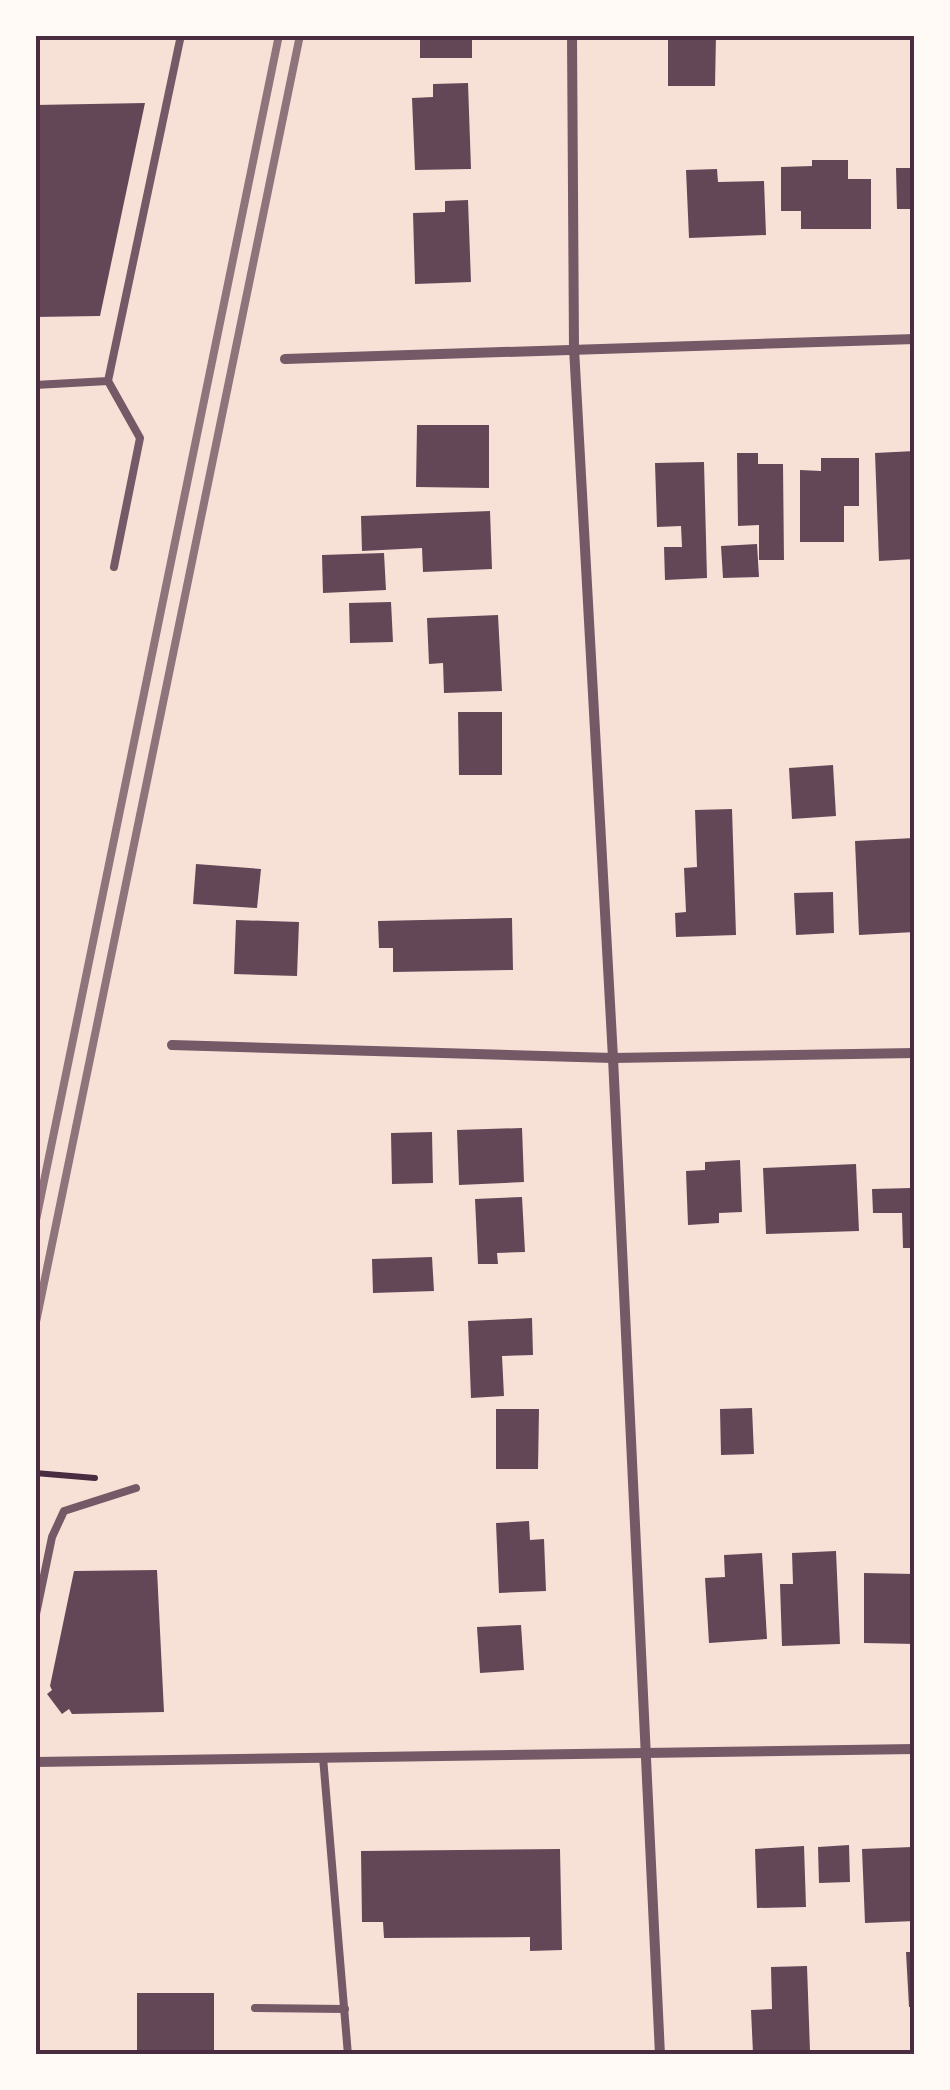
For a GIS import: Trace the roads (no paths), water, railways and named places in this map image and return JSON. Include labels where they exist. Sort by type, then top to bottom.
[{"type":"street","points":[[572,35],[574,348],[613,1058],[660,2055]]},
{"type":"street","points":[[284,359],[915,339]]},
{"type":"street","points":[[172,1045],[613,1058],[915,1053]]},
{"type":"street","points":[[35,1762],[915,1749]]},
{"type":"lane","points":[[114,566],[140,438],[108,382],[182,35]]},
{"type":"lane","points":[[35,386],[108,382]]},
{"type":"lane","points":[[35,1620],[52,1538],[64,1512],[136,1488]]},
{"type":"lane","points":[[323,1757],[348,2055]]},
{"type":"lane","points":[[255,2008],[345,2009]]},
{"type":"railway","points":[[35,1225],[279,35]]},
{"type":"railway","points":[[35,1327],[300,35]]}]
